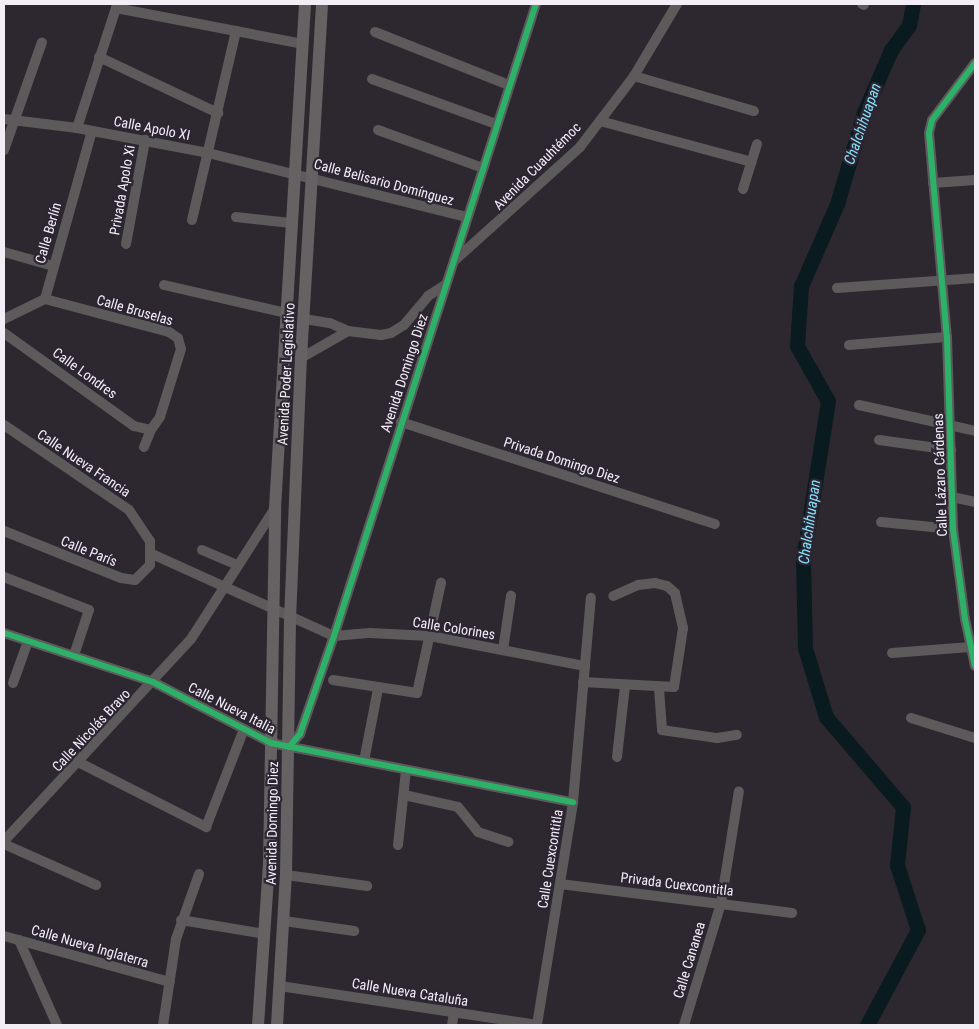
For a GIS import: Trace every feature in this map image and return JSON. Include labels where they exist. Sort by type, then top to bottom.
[{"type":"main road","name":"Avenida Poder Legislativo","points":[[271,742],[275,508],[305,4]]},
{"type":"main road","name":"Avenida Poder Legislativo","points":[[289,747],[290,619],[301,358],[322,4]]},
{"type":"main road","name":"Avenida Domingo Diez","points":[[258,1025],[265,934],[271,742]]},
{"type":"main road","name":"Avenida Domingo Diez","points":[[277,1025],[286,875],[289,747]]},
{"type":"street","name":"Avenida Domingo Diez","points":[[289,747],[300,734],[334,636],[496,124],[536,4]]},
{"type":"street","name":"Avenida Cuauhtémoc","points":[[454,261],[580,148],[634,76],[677,4]]},
{"type":"street","points":[[77,128],[116,8],[303,44]]},
{"type":"street","points":[[192,220],[236,31]]},
{"type":"street","points":[[374,32],[509,85]]},
{"type":"street","points":[[4,150],[42,42]]},
{"type":"street","points":[[99,57],[218,113]]},
{"type":"street","name":"Calle Lázaro Cárdenas","points":[[975,63],[932,120],[930,133],[947,337],[953,529],[975,666]]},
{"type":"street","points":[[634,76],[754,111]]},
{"type":"street","points":[[372,79],[496,124]]},
{"type":"street","name":"Calle Apolo XI","points":[[4,119],[77,128],[145,140],[294,173]]},
{"type":"street","points":[[600,121],[752,162]]},
{"type":"street","points":[[378,130],[483,168]]},
{"type":"street","name":"Calle Berlín","points":[[46,299],[53,266],[92,131]]},
{"type":"street","name":"Privada Apolo Xi","points":[[126,244],[145,140]]},
{"type":"street","points":[[743,189],[757,144]]},
{"type":"street","name":"Calle Belisario Domínguez","points":[[294,173],[467,217]]},
{"type":"street","points":[[933,182],[975,180]]},
{"type":"street","points":[[236,217],[291,223]]},
{"type":"street","points":[[4,252],[53,266]]},
{"type":"street","points":[[837,288],[975,278]]},
{"type":"street","points":[[304,319],[330,323],[348,331],[381,335],[391,333],[404,325],[428,296],[445,284]]},
{"type":"street","points":[[164,286],[286,313]]},
{"type":"street","points":[[4,319],[46,299]]},
{"type":"street","name":"Calle Bruselas","points":[[46,299],[169,332],[178,338],[181,349],[160,417],[151,430]]},
{"type":"street","points":[[301,358],[348,331]]},
{"type":"street","name":"Calle Londres","points":[[4,333],[134,426],[151,430]]},
{"type":"street","points":[[849,346],[947,337]]},
{"type":"street","points":[[859,405],[951,423],[975,431]]},
{"type":"street","name":"Privada Domingo Diez","points":[[401,422],[715,524]]},
{"type":"street","name":"Calle Nueva Francia","points":[[4,425],[129,510],[146,533],[152,554]]},
{"type":"street","points":[[144,447],[151,430]]},
{"type":"street","points":[[878,440],[951,450]]},
{"type":"street","points":[[952,497],[975,502]]},
{"type":"street","name":"Calle Nicolás Bravo","points":[[4,843],[192,638],[224,585],[275,508]]},
{"type":"street","points":[[881,522],[953,529]]},
{"type":"street","name":"Calle París","points":[[4,531],[121,578],[135,580],[147,572],[152,554]]},
{"type":"street","points":[[202,550],[238,565]]},
{"type":"street","points":[[152,554],[224,585],[290,619]]},
{"type":"street","points":[[4,577],[88,610],[74,655]]},
{"type":"street","points":[[583,682],[659,688],[674,687],[683,628],[675,593],[667,586],[654,583],[638,586],[613,596]]},
{"type":"street","points":[[333,680],[417,693],[440,584]]},
{"type":"street","points":[[503,650],[511,596]]},
{"type":"street","name":"Calle Cuexcontitla","points":[[537,1025],[574,802],[591,598]]},
{"type":"street","name":"Calle Colorines","points":[[290,619],[334,636],[430,636],[585,666]]},
{"type":"street","name":"Calle Nueva Italia","points":[[4,633],[153,682],[271,742],[574,802]]},
{"type":"street","points":[[13,683],[28,641]]},
{"type":"street","points":[[892,653],[971,647]]},
{"type":"street","points":[[617,757],[625,686]]},
{"type":"street","points":[[364,761],[378,688]]},
{"type":"street","points":[[659,688],[662,730],[717,738],[737,735]]},
{"type":"street","points":[[911,718],[975,738]]},
{"type":"street","points":[[78,762],[206,827],[244,729]]},
{"type":"street","points":[[398,845],[406,770]]},
{"type":"street","name":"Calle Cananea","points":[[684,1025],[721,903],[740,791]]},
{"type":"street","points":[[404,795],[458,807],[478,832],[508,842]]},
{"type":"street","points":[[4,843],[96,885]]},
{"type":"street","points":[[163,1025],[181,920],[199,874]]},
{"type":"street","points":[[286,875],[367,886]]},
{"type":"street","name":"Privada Cuexcontitla","points":[[560,884],[792,913]]},
{"type":"street","points":[[181,920],[265,934]]},
{"type":"street","points":[[284,921],[354,931]]},
{"type":"street","name":"Calle Nueva Inglaterra","points":[[4,936],[170,982]]},
{"type":"street","points":[[19,940],[57,1025]]},
{"type":"street","name":"Calle Nueva Cataluña","points":[[280,986],[537,1025]]},
{"type":"street","points":[[452,1025],[454,1012]]},
{"type":"waterway","name":"Chalchihuapan","points":[[867,1025],[918,930],[897,865],[903,807],[826,717],[805,648],[803,559],[828,401],[797,346],[801,286],[837,204],[864,112],[891,50],[909,25],[913,4]]},
{"type":"cycle path","points":[[289,747],[300,734],[334,636],[536,4]]},
{"type":"cycle path","points":[[975,63],[932,120],[929,133],[947,337],[953,529],[965,619],[975,666]]},
{"type":"cycle path","points":[[4,633],[153,682],[271,743],[573,802]]}]
